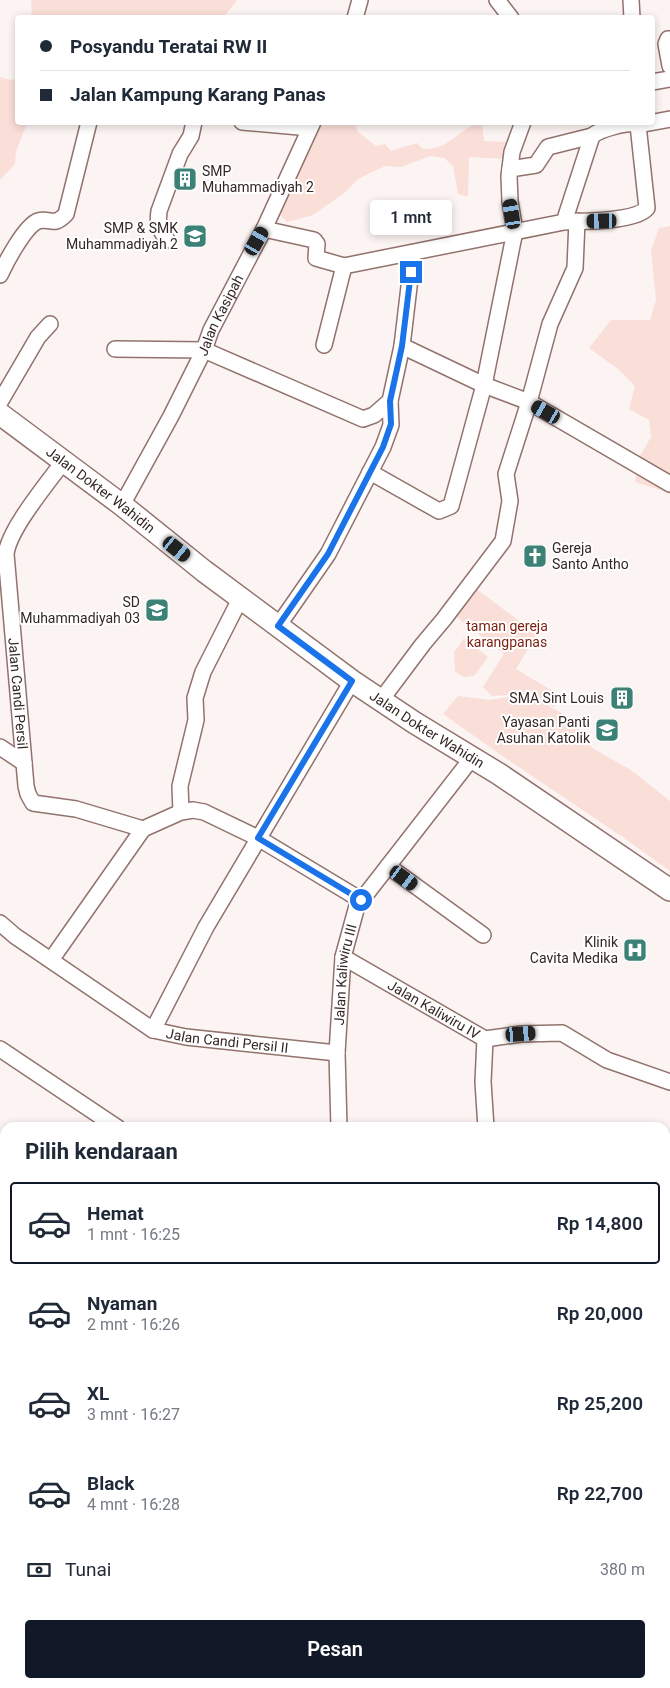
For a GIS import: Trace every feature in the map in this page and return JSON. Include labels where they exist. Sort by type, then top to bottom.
[{"type":"highway","name":"Jalan Dokter Wahidin","points":[[0,414],[122,505],[240,599],[352,681],[498,774],[670,890]]},
{"type":"street","points":[[497,0],[509,15]]},
{"type":"street","points":[[631,0],[632,15]]},
{"type":"street","points":[[357,15],[364,1]]},
{"type":"street","points":[[670,39],[668,39],[666,44],[670,66]]},
{"type":"street","points":[[655,82],[670,79]]},
{"type":"street","points":[[655,122],[670,119]]},
{"type":"street","points":[[0,274],[7,249],[34,224],[38,221],[59,221],[66,214],[88,125]]},
{"type":"street","points":[[167,240],[161,231],[158,220],[159,211],[180,154],[191,136],[193,125]]},
{"type":"street","name":"Jalan Kasipah","points":[[122,505],[171,416],[204,350],[211,330],[264,229],[312,125]]},
{"type":"street","points":[[370,472],[439,511],[451,506],[484,385],[516,231],[510,201],[510,169],[512,152],[522,125]]},
{"type":"street","points":[[510,169],[536,165],[548,147],[592,136],[598,132],[621,125]]},
{"type":"street","points":[[264,229],[314,240],[317,244],[316,258],[344,266],[571,221],[602,221],[635,216],[647,208],[638,125]]},
{"type":"street","points":[[381,700],[503,541],[510,501],[506,474],[529,402],[550,324],[575,268],[571,221],[592,136]]},
{"type":"street","points":[[278,626],[328,554],[383,447],[391,424],[390,401],[402,346],[413,253]]},
{"type":"street","points":[[324,345],[344,266]]},
{"type":"street","points":[[0,402],[38,337],[50,324]]},
{"type":"street","points":[[402,346],[484,385],[529,402],[670,484]]},
{"type":"street","points":[[115,349],[204,350],[363,419],[374,416],[390,401]]},
{"type":"street","name":"Jalan Candi Persil","points":[[63,462],[35,500],[7,545],[6,554],[28,794],[33,802],[76,809],[143,829]]},
{"type":"street","points":[[181,812],[180,786],[196,720],[195,698],[203,672],[240,599]]},
{"type":"street","points":[[153,1030],[206,927],[352,681]]},
{"type":"street","name":"Jalan Candi Persil","points":[[0,747],[24,763]]},
{"type":"street","name":"Jalan Kaliwiru III","points":[[339,1122],[337,1053],[343,957],[355,911],[361,900],[472,758]]},
{"type":"street","points":[[51,960],[143,829],[181,812],[194,810],[204,812],[258,838],[361,900]]},
{"type":"street","points":[[388,866],[483,935]]},
{"type":"street","name":"Jalan Candi Persil II","points":[[0,922],[15,936],[153,1030],[186,1038],[337,1053]]},
{"type":"street","name":"Jalan Kaliwiru IV","points":[[343,957],[485,1039],[521,1034],[562,1033],[606,1060],[670,1082]]},
{"type":"street","points":[[485,1039],[483,1082],[486,1122]]},
{"type":"street","points":[[0,1049],[109,1122]]},
{"type":"green space","points":[[31,0],[237,0],[226,15],[32,15]]},
{"type":"green space","points":[[0,77],[15,79],[15,125],[26,125],[16,152],[15,164],[0,180]]},
{"type":"green space","points":[[322,125],[355,125],[358,132],[376,146],[385,144],[391,151],[417,143],[423,149],[433,149],[448,142],[474,125],[482,125],[484,141],[510,142],[507,159],[469,157],[468,197],[458,194],[453,166],[444,158],[430,156],[401,167],[385,166],[358,179],[343,194],[313,215],[287,222],[279,214],[300,158]]},
{"type":"green space","points":[[670,226],[670,495],[635,482],[640,456],[651,437],[649,420],[629,409],[635,386],[618,369],[589,348],[611,320],[650,320],[656,300],[651,251],[659,228]]},
{"type":"green space","name":"taman gereja karangpanas","points":[[475,588],[537,634],[516,669],[561,696],[554,707],[530,694],[492,696],[483,687],[504,654],[454,615]]},
{"type":"green space","points":[[464,638],[488,657],[474,676],[464,677],[455,672],[454,652]]},
{"type":"green space","points":[[458,696],[490,700],[515,696],[533,697],[574,720],[592,748],[631,770],[670,801],[670,871],[443,714]]},
{"type":"place","name":"SMP Muhammadiyah 2","points":[[185,179]]},
{"type":"place","name":"SMP & SMK Muhammadiyah 2","points":[[195,236]]},
{"type":"place","name":"Gereja Santo Antho","points":[[535,556]]},
{"type":"place","name":"SD Muhammadiyah 03","points":[[157,610]]},
{"type":"place","name":"SMA Sint Louis","points":[[622,698]]},
{"type":"place","name":"Yayasan Panti Asuhan Katolik","points":[[607,730]]},
{"type":"place","name":"Klinik Cavita Medika","points":[[635,950]]},
{"type":"route","points":[[361,900],[258,838],[352,681],[278,626],[328,554],[383,447],[391,424],[390,401],[402,346],[411,272]]}]
